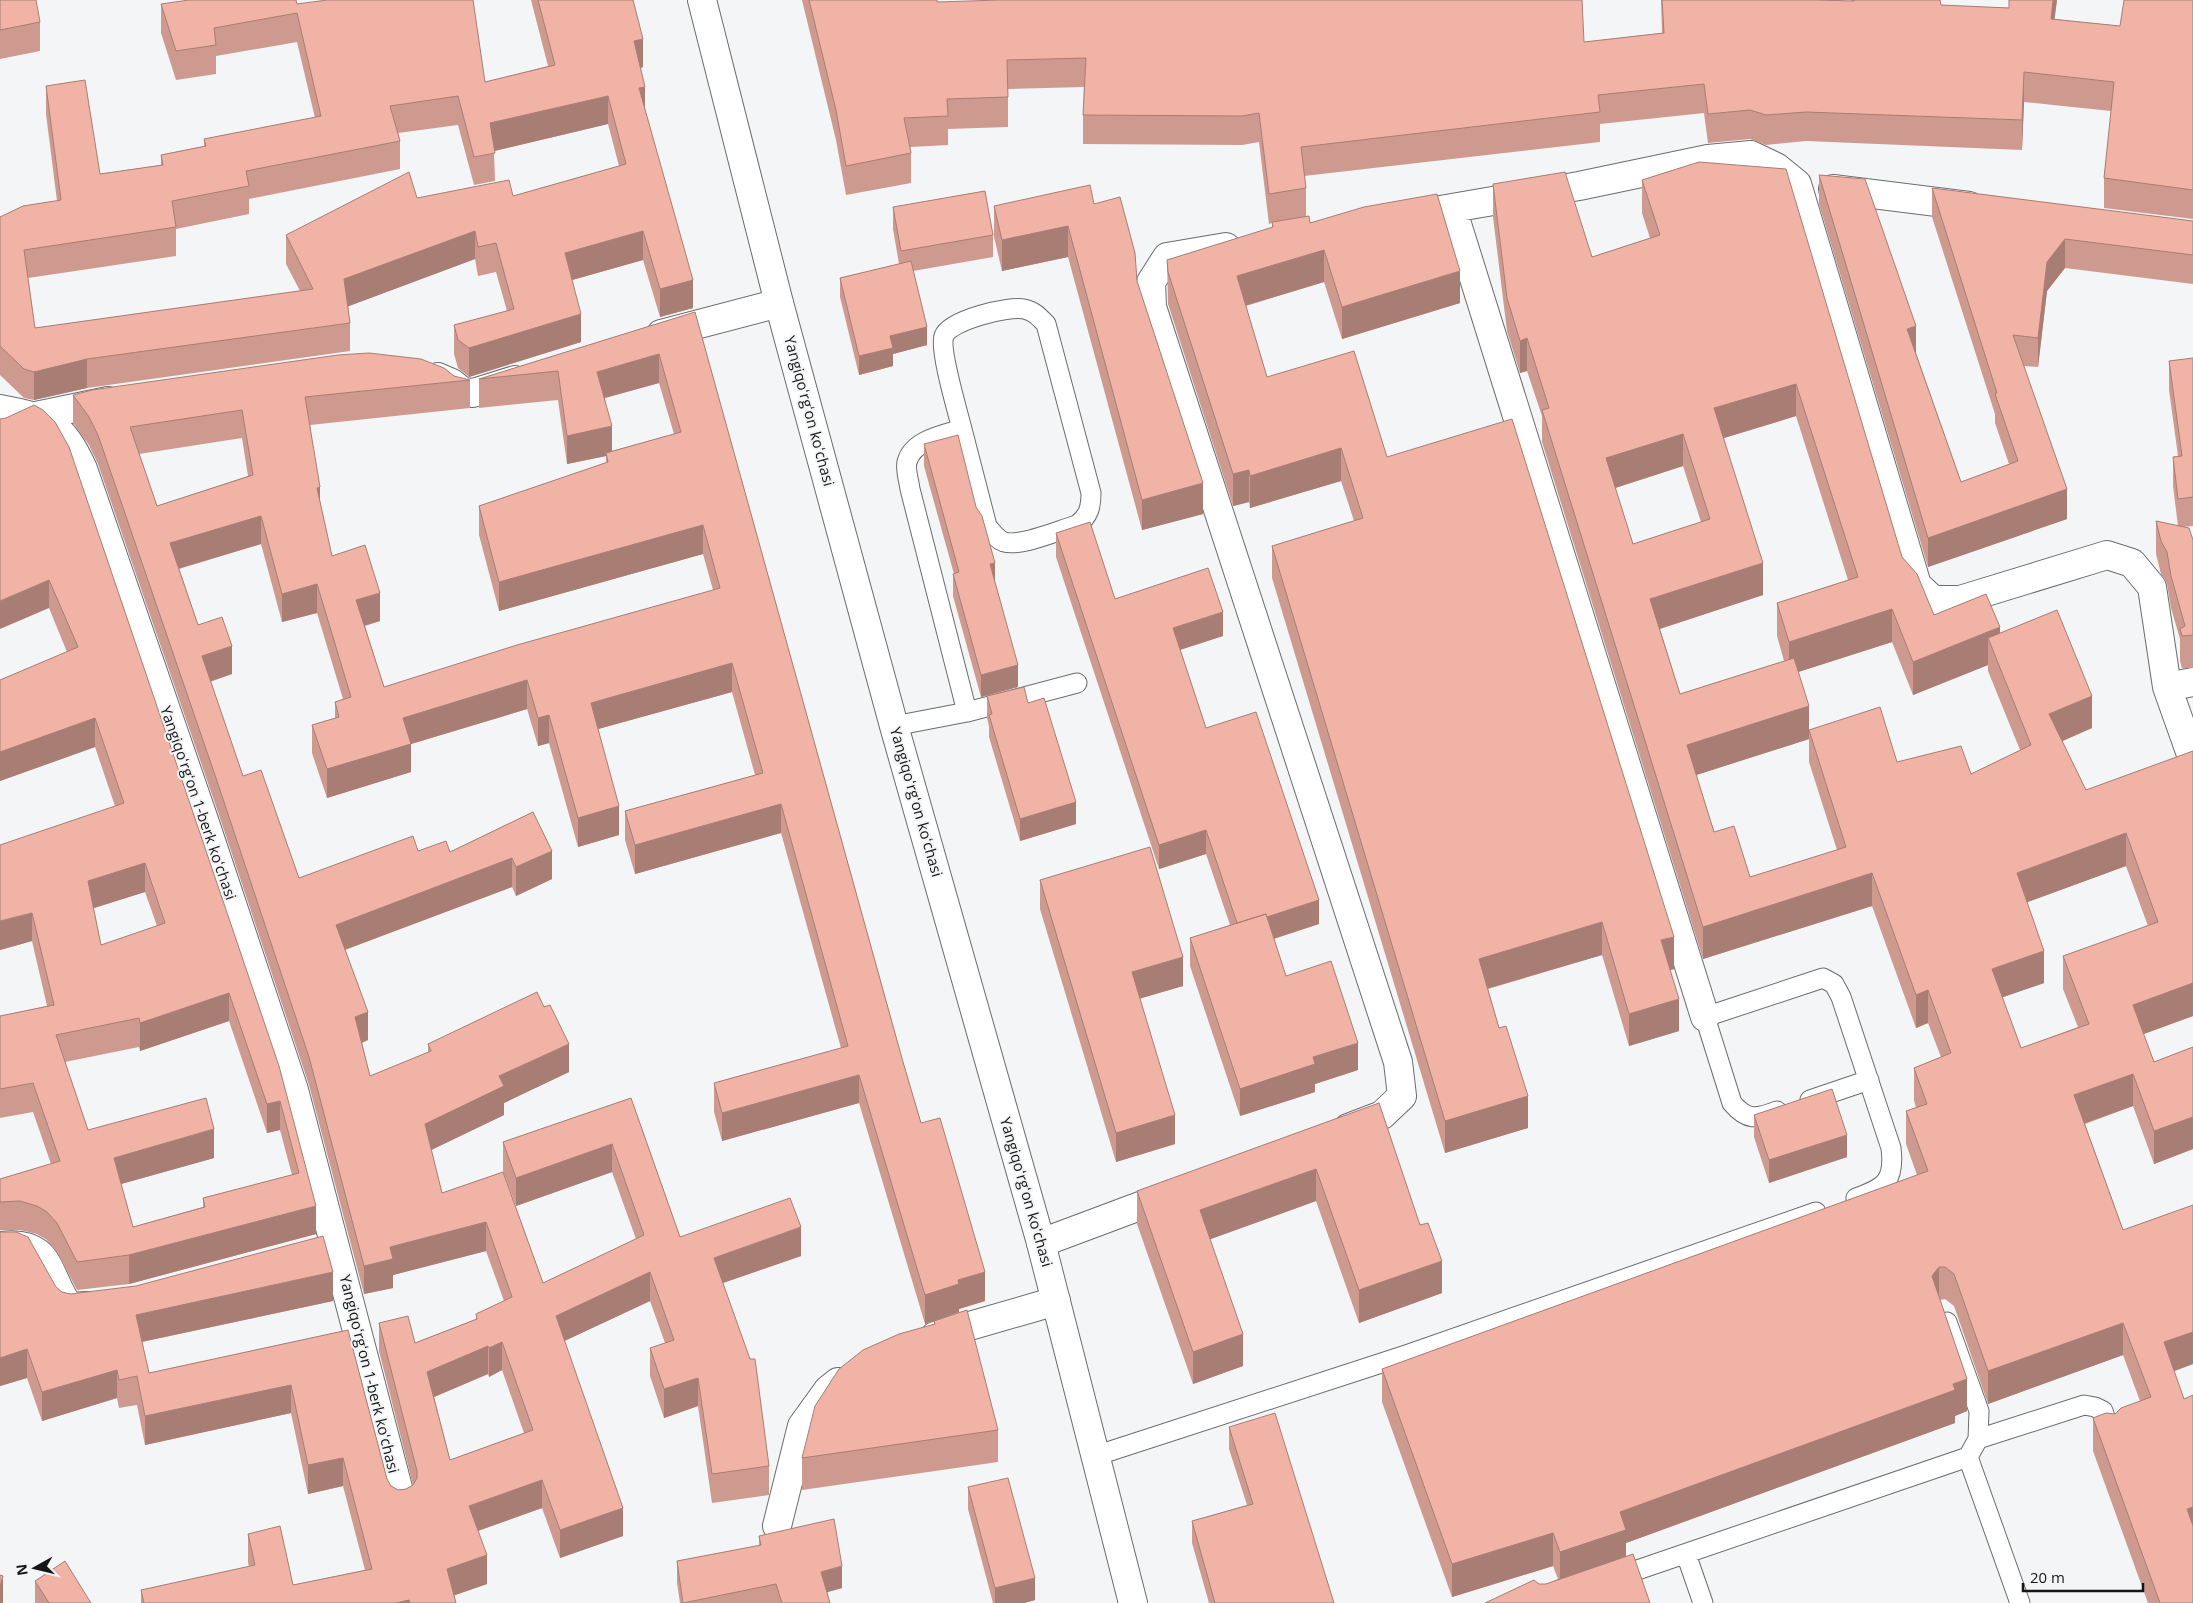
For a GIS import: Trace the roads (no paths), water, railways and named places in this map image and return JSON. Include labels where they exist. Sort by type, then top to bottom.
[{"type":"street","name":"Yangiqoʻrgʻon koʻchasi","points":[[702,0],[779,304],[894,726],[1041,1243],[1133,1603]]},
{"type":"street","points":[[1384,220],[1579,186],[1708,159],[1751,155],[1776,167],[1797,184],[1995,209]]},
{"type":"street","points":[[1797,184],[1917,585],[1933,600],[1960,600],[2107,555],[2132,563],[2152,587],[2180,685],[2193,760]]},
{"type":"street","points":[[1452,208],[1705,1017]]},
{"type":"street","points":[[1246,243],[1167,257],[1151,282],[1152,307],[1398,1062],[1402,1096],[1382,1115],[1327,1136]]},
{"type":"street","points":[[637,341],[675,329],[779,304]]},
{"type":"street","points":[[417,371],[452,382],[463,392],[473,393],[534,374]]},
{"type":"street","points":[[0,432],[36,416],[89,403],[137,397]]},
{"type":"street","name":"Yangiqoʻrgʻon 1-berk koʻchasi","points":[[0,409],[36,416],[57,427],[71,443],[83,469],[204,820],[294,1090],[402,1503]]},
{"type":"street","points":[[1041,1243],[1198,1184]]},
{"type":"street","points":[[0,1246],[24,1244],[33,1248],[48,1267],[69,1307],[109,1303]]},
{"type":"street","points":[[308,1252],[336,1245]]},
{"type":"street","points":[[912,1345],[947,1332],[1056,1301]]},
{"type":"street","points":[[777,1526],[802,1426],[828,1390],[855,1369]]},
{"type":"lane","points":[[1023,308],[1035,313],[1046,324],[1091,493],[1091,508],[1085,519],[1077,525],[1017,543],[1004,542],[994,536],[987,526],[962,430],[944,352],[943,337],[951,326],[961,321],[1023,308]]},
{"type":"lane","points":[[962,430],[928,440],[912,451],[906,463],[910,489],[966,712]]},
{"type":"lane","points":[[894,726],[966,712],[1077,683]]},
{"type":"lane","points":[[1095,1456],[1406,1355],[1879,1190],[1890,1177],[1894,1166],[1891,1148],[1869,1080],[1841,997],[1834,984],[1823,978],[1705,1017],[1732,1103],[1740,1112],[1750,1117],[1762,1117],[1869,1080]]},
{"type":"lane","points":[[1596,1584],[1968,1457],[1978,1439],[1979,1411],[1943,1310]]},
{"type":"lane","points":[[1978,1439],[2084,1405],[2103,1411],[2112,1436]]},
{"type":"lane","points":[[1968,1457],[2020,1603]]},
{"type":"lane","points":[[1686,1554],[1703,1603]]}]
